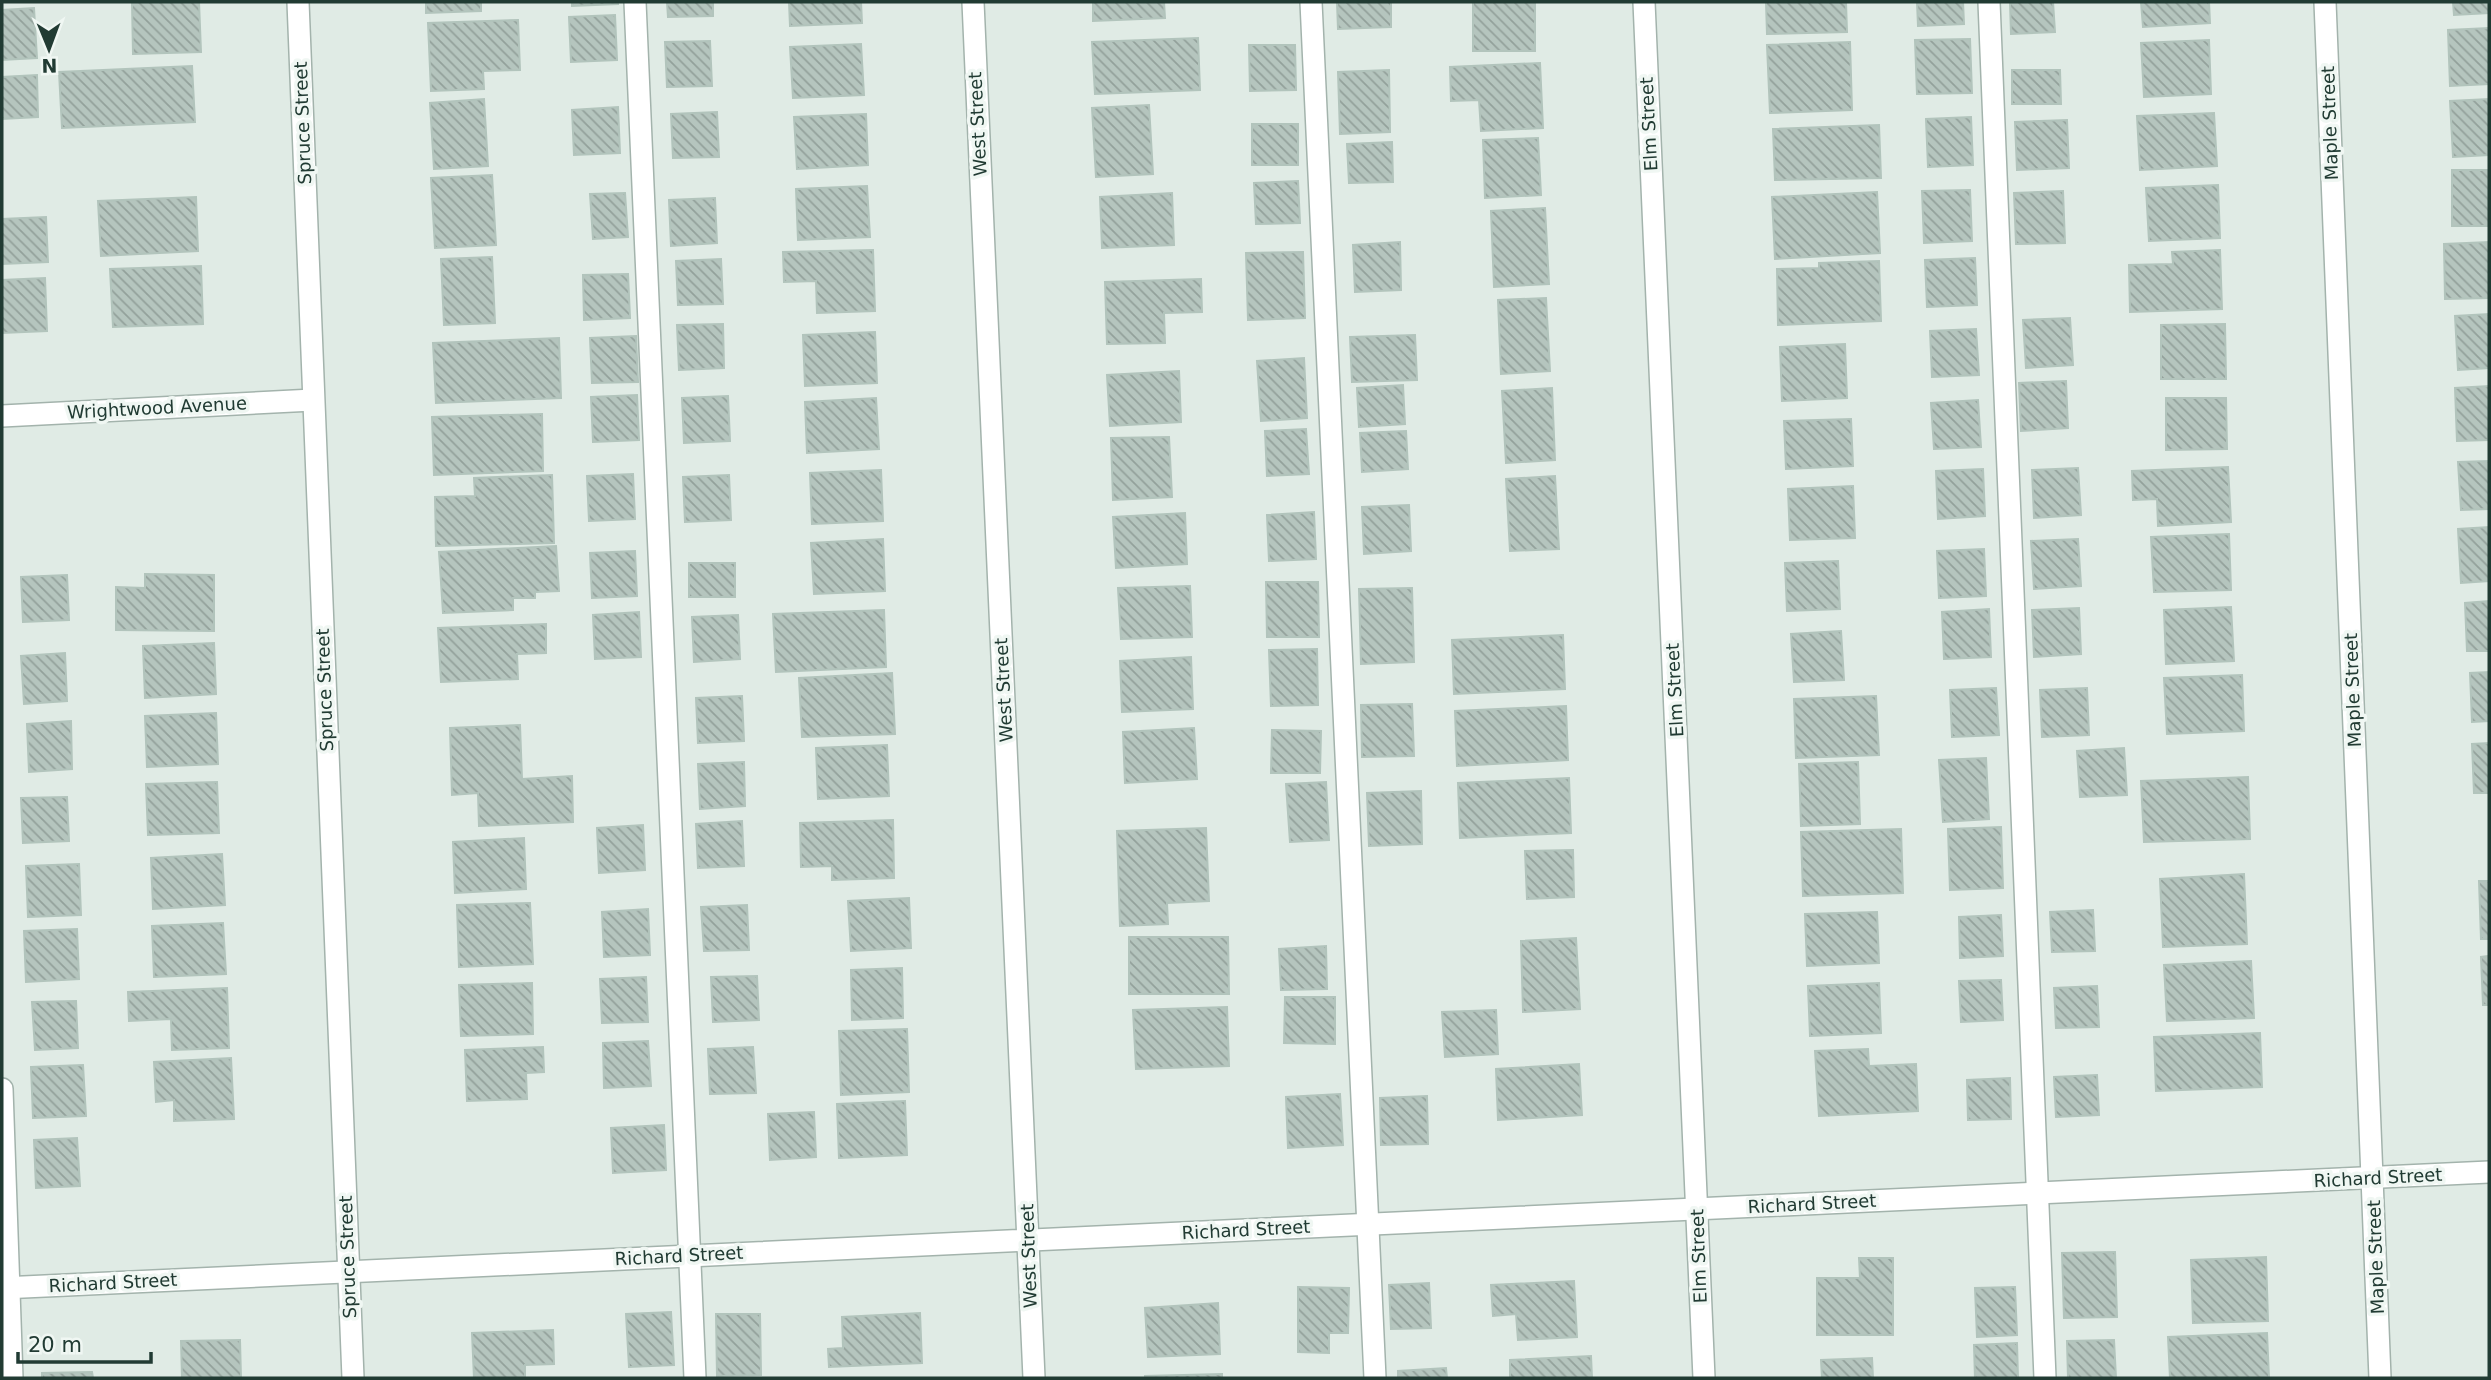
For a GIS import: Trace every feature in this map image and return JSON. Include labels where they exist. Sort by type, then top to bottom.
[{"type":"street","name":"Spruce Street","points":[[298,2],[353,1378]]},
{"type":"street","points":[[635,2],[695,1378]]},
{"type":"street","name":"West Street","points":[[973,2],[1034,1378]]},
{"type":"street","points":[[1311,2],[1375,1378]]},
{"type":"street","name":"Elm Street","points":[[1644,2],[1704,1378]]},
{"type":"street","points":[[1989,2],[2045,1378]]},
{"type":"street","name":"Maple Street","points":[[2325,2],[2381,1378]]},
{"type":"street","name":"Wrightwood Avenue","points":[[2,416],[313,401]]},
{"type":"street","points":[[2,1089],[5,1288],[12,1378]]},
{"type":"street","name":"Richard Street","points":[[5,1288],[2489,1172]]},
{"type":"building","points":[[132,2],[199,2],[201,52],[133,54]]},
{"type":"building","points":[[426,2],[481,2],[481,11],[426,13]]},
{"type":"building","points":[[572,2],[618,2],[618,4],[572,6]]},
{"type":"building","points":[[667,2],[713,2],[713,16],[668,17]]},
{"type":"building","points":[[789,2],[861,2],[862,23],[790,26]]},
{"type":"building","points":[[1093,2],[1164,2],[1165,18],[1093,21]]},
{"type":"building","points":[[1337,2],[1391,2],[1391,27],[1338,29]]},
{"type":"building","points":[[1473,2],[1535,2],[1535,51],[1473,51]]},
{"type":"building","points":[[1766,2],[1846,2],[1847,32],[1767,34]]},
{"type":"building","points":[[1917,2],[1963,2],[1964,24],[1918,26]]},
{"type":"building","points":[[2010,2],[2053,2],[2055,32],[2011,34]]},
{"type":"building","points":[[2141,2],[2209,2],[2210,23],[2143,27]]},
{"type":"building","points":[[2453,2],[2489,2],[2489,13],[2454,15]]},
{"type":"building","points":[[34,8],[37,58],[2,60],[2,10]]},
{"type":"building","points":[[615,15],[617,60],[571,62],[569,17]]},
{"type":"building","points":[[518,20],[520,70],[483,71],[484,89],[431,91],[428,23]]},
{"type":"building","points":[[2489,28],[2489,84],[2450,86],[2448,30]]},
{"type":"building","points":[[1198,38],[1200,90],[1095,94],[1092,42]]},
{"type":"building","points":[[1970,39],[1972,93],[1917,94],[1915,40]]},
{"type":"building","points":[[2209,40],[2211,94],[2144,97],[2141,43]]},
{"type":"building","points":[[710,41],[712,86],[667,87],[665,42]]},
{"type":"building","points":[[1850,42],[1852,110],[1770,113],[1767,45]]},
{"type":"building","points":[[861,44],[864,95],[793,98],[790,47]]},
{"type":"building","points":[[1249,45],[1295,45],[1296,90],[1250,91]]},
{"type":"building","points":[[1540,63],[1543,128],[1481,131],[1479,100],[1451,101],[1450,67]]},
{"type":"building","points":[[192,66],[195,122],[62,128],[59,72]]},
{"type":"building","points":[[1389,70],[1390,132],[1340,134],[1338,72]]},
{"type":"building","points":[[2012,70],[2060,70],[2061,104],[2012,104]]},
{"type":"building","points":[[37,75],[38,117],[2,119],[2,77]]},
{"type":"building","points":[[484,99],[488,166],[434,169],[430,103]]},
{"type":"building","points":[[2489,99],[2489,155],[2453,157],[2450,101]]},
{"type":"building","points":[[1149,105],[1153,174],[1096,177],[1092,108]]},
{"type":"building","points":[[618,107],[620,153],[574,155],[572,110]]},
{"type":"building","points":[[717,112],[719,157],[673,158],[671,114]]},
{"type":"building","points":[[2214,113],[2217,166],[2140,170],[2137,116]]},
{"type":"building","points":[[866,114],[868,165],[797,169],[794,117]]},
{"type":"building","points":[[1971,117],[1973,165],[1928,167],[1926,119]]},
{"type":"building","points":[[2067,120],[2069,168],[2017,170],[2015,122]]},
{"type":"building","points":[[1252,124],[1298,124],[1298,165],[1252,165]]},
{"type":"building","points":[[1879,125],[1881,178],[1775,180],[1773,129]]},
{"type":"building","points":[[1538,138],[1541,195],[1485,198],[1483,140]]},
{"type":"building","points":[[1392,142],[1393,182],[1349,183],[1347,144]]},
{"type":"building","points":[[2452,170],[2489,170],[2489,226],[2452,226]]},
{"type":"building","points":[[492,175],[496,245],[435,248],[431,178]]},
{"type":"building","points":[[1298,181],[1300,223],[1256,224],[1254,183]]},
{"type":"building","points":[[2218,185],[2220,238],[2149,241],[2146,188]]},
{"type":"building","points":[[867,186],[870,237],[798,240],[796,189]]},
{"type":"building","points":[[1970,190],[1972,241],[1924,243],[1922,191]]},
{"type":"building","points":[[2063,191],[2065,243],[2016,244],[2014,193]]},
{"type":"building","points":[[1877,192],[1880,253],[1775,259],[1772,197]]},
{"type":"building","points":[[625,193],[628,237],[593,239],[590,194]]},
{"type":"building","points":[[1172,193],[1174,245],[1102,248],[1100,197]]},
{"type":"building","points":[[196,197],[198,251],[101,256],[98,201]]},
{"type":"building","points":[[715,198],[717,243],[671,246],[669,200]]},
{"type":"building","points":[[1545,208],[1549,284],[1494,287],[1491,211]]},
{"type":"building","points":[[46,217],[48,262],[2,264],[2,219]]},
{"type":"building","points":[[1400,242],[1401,290],[1355,292],[1353,245]]},
{"type":"building","points":[[2489,242],[2489,298],[2445,299],[2444,244]]},
{"type":"building","points":[[873,250],[875,311],[817,313],[816,281],[784,282],[783,252]]},
{"type":"building","points":[[2220,250],[2222,309],[2130,312],[2129,265],[2173,264],[2172,252]]},
{"type":"building","points":[[1303,252],[1305,318],[1248,320],[1246,253]]},
{"type":"building","points":[[492,257],[495,323],[444,325],[441,259]]},
{"type":"building","points":[[1975,258],[1977,305],[1927,307],[1925,260]]},
{"type":"building","points":[[721,259],[723,304],[678,305],[676,261]]},
{"type":"building","points":[[1879,261],[1881,321],[1778,325],[1777,269],[1819,268],[1819,263]]},
{"type":"building","points":[[201,266],[203,324],[113,327],[110,269]]},
{"type":"building","points":[[628,274],[630,318],[584,320],[583,275]]},
{"type":"building","points":[[45,278],[47,331],[2,333],[2,280]]},
{"type":"building","points":[[1201,279],[1202,312],[1164,313],[1165,343],[1107,344],[1105,282]]},
{"type":"building","points":[[1546,298],[1550,371],[1501,374],[1498,300]]},
{"type":"building","points":[[2489,314],[2489,368],[2458,370],[2455,316]]},
{"type":"building","points":[[2070,318],[2073,365],[2026,368],[2023,320]]},
{"type":"building","points":[[723,324],[724,368],[679,370],[677,325]]},
{"type":"building","points":[[2225,324],[2226,379],[2161,379],[2161,325]]},
{"type":"building","points":[[1976,329],[1979,375],[1932,377],[1930,331]]},
{"type":"building","points":[[875,332],[877,383],[805,386],[803,335]]},
{"type":"building","points":[[1415,335],[1417,380],[1352,382],[1350,337]]},
{"type":"building","points":[[636,336],[638,382],[592,383],[590,338]]},
{"type":"building","points":[[559,338],[561,398],[436,403],[433,343]]},
{"type":"building","points":[[1845,344],[1847,398],[1782,401],[1780,347]]},
{"type":"building","points":[[1304,358],[1307,418],[1261,421],[1257,361]]},
{"type":"building","points":[[1179,371],[1181,422],[1110,426],[1107,375]]},
{"type":"building","points":[[2066,381],[2068,428],[2021,431],[2019,383]]},
{"type":"building","points":[[1403,385],[1405,424],[1359,427],[1357,388]]},
{"type":"building","points":[[2489,386],[2489,440],[2457,441],[2455,388]]},
{"type":"building","points":[[1552,388],[1555,460],[1506,463],[1502,391]]},
{"type":"building","points":[[637,395],[639,440],[593,442],[591,397]]},
{"type":"building","points":[[728,396],[730,441],[684,443],[682,398]]},
{"type":"building","points":[[876,398],[879,449],[807,453],[805,402]]},
{"type":"building","points":[[2166,398],[2226,398],[2227,449],[2166,450]]},
{"type":"building","points":[[1978,400],[1981,447],[1934,449],[1931,403]]},
{"type":"building","points":[[542,414],[543,471],[434,475],[432,417]]},
{"type":"building","points":[[1851,419],[1853,466],[1786,469],[1784,421]]},
{"type":"building","points":[[1306,429],[1309,474],[1267,476],[1265,431]]},
{"type":"building","points":[[1406,431],[1408,469],[1362,472],[1360,433]]},
{"type":"building","points":[[1169,437],[1172,497],[1113,500],[1111,438]]},
{"type":"building","points":[[2489,461],[2489,509],[2461,510],[2458,462]]},
{"type":"building","points":[[2228,467],[2231,522],[2158,526],[2157,499],[2133,500],[2132,471]]},
{"type":"building","points":[[2078,468],[2081,515],[2034,518],[2032,470]]},
{"type":"building","points":[[1983,469],[1985,516],[1938,519],[1936,471]]},
{"type":"building","points":[[881,470],[883,521],[812,524],[810,473]]},
{"type":"building","points":[[633,474],[635,519],[589,521],[587,476]]},
{"type":"building","points":[[552,475],[554,543],[436,546],[435,497],[475,496],[474,478]]},
{"type":"building","points":[[729,475],[731,520],[685,522],[683,477]]},
{"type":"building","points":[[1555,476],[1559,549],[1510,551],[1506,479]]},
{"type":"building","points":[[1853,486],[1855,538],[1790,540],[1788,489]]},
{"type":"building","points":[[1409,505],[1411,551],[1364,554],[1362,507]]},
{"type":"building","points":[[1314,512],[1316,559],[1269,561],[1267,515]]},
{"type":"building","points":[[1185,513],[1187,564],[1116,568],[1113,517]]},
{"type":"building","points":[[2489,527],[2489,581],[2461,583],[2458,529]]},
{"type":"building","points":[[2229,534],[2231,590],[2154,592],[2151,537]]},
{"type":"building","points":[[883,539],[885,591],[814,594],[811,543]]},
{"type":"building","points":[[2078,539],[2081,586],[2034,589],[2031,541]]},
{"type":"building","points":[[556,546],[559,591],[535,592],[535,598],[513,598],[513,610],[443,613],[439,552]]},
{"type":"building","points":[[1984,549],[1986,596],[1939,598],[1937,551]]},
{"type":"building","points":[[635,551],[637,596],[592,598],[590,553]]},
{"type":"building","points":[[1838,561],[1840,609],[1787,611],[1785,563]]},
{"type":"building","points":[[689,563],[735,563],[735,597],[689,597]]},
{"type":"building","points":[[145,574],[214,575],[214,631],[116,630],[116,587],[145,588]]},
{"type":"building","points":[[67,575],[69,620],[23,622],[21,577]]},
{"type":"building","points":[[1266,582],[1318,582],[1319,637],[1267,637]]},
{"type":"building","points":[[1190,586],[1192,637],[1121,639],[1118,588]]},
{"type":"building","points":[[1412,588],[1414,662],[1361,664],[1359,589]]},
{"type":"building","points":[[2489,601],[2489,651],[2467,651],[2465,603]]},
{"type":"building","points":[[2231,607],[2234,661],[2166,664],[2164,610]]},
{"type":"building","points":[[2079,608],[2081,654],[2034,657],[2032,610]]},
{"type":"building","points":[[1989,609],[1991,657],[1944,659],[1942,612]]},
{"type":"building","points":[[884,610],[886,667],[776,672],[773,614]]},
{"type":"building","points":[[639,612],[641,657],[595,659],[593,615]]},
{"type":"building","points":[[738,615],[740,659],[694,662],[692,617]]},
{"type":"building","points":[[546,624],[546,653],[517,654],[518,679],[441,682],[438,628]]},
{"type":"building","points":[[1841,631],[1844,680],[1794,682],[1791,634]]},
{"type":"building","points":[[1563,635],[1565,689],[1454,694],[1452,640]]},
{"type":"building","points":[[214,643],[216,694],[145,698],[143,646]]},
{"type":"building","points":[[1317,649],[1318,705],[1271,706],[1269,650]]},
{"type":"building","points":[[65,653],[67,701],[24,704],[21,656]]},
{"type":"building","points":[[1191,657],[1193,709],[1122,712],[1120,661]]},
{"type":"building","points":[[2489,672],[2489,721],[2472,722],[2470,673]]},
{"type":"building","points":[[892,673],[895,734],[802,737],[799,678]]},
{"type":"building","points":[[2242,675],[2244,731],[2167,734],[2164,678]]},
{"type":"building","points":[[1996,688],[1999,735],[1952,737],[1950,690]]},
{"type":"building","points":[[2087,688],[2089,735],[2042,737],[2040,690]]},
{"type":"building","points":[[742,696],[744,741],[698,743],[696,698]]},
{"type":"building","points":[[1876,696],[1879,755],[1796,758],[1794,699]]},
{"type":"building","points":[[1412,704],[1414,756],[1362,757],[1361,705]]},
{"type":"building","points":[[1566,706],[1568,760],[1457,766],[1455,711]]},
{"type":"building","points":[[216,713],[218,764],[147,767],[145,716]]},
{"type":"building","points":[[71,721],[72,769],[29,772],[27,724]]},
{"type":"building","points":[[520,725],[522,779],[572,776],[573,822],[479,826],[478,793],[452,795],[450,728]]},
{"type":"building","points":[[1194,728],[1197,779],[1125,783],[1123,732]]},
{"type":"building","points":[[1272,730],[1321,731],[1320,773],[1271,773]]},
{"type":"building","points":[[2489,743],[2489,793],[2474,793],[2472,744]]},
{"type":"building","points":[[887,745],[889,796],[818,799],[816,748]]},
{"type":"building","points":[[2124,748],[2127,795],[2080,797],[2077,751]]},
{"type":"building","points":[[1986,758],[1989,819],[1943,822],[1939,760]]},
{"type":"building","points":[[744,762],[745,806],[700,809],[698,764]]},
{"type":"building","points":[[1858,762],[1860,824],[1801,826],[1799,764]]},
{"type":"building","points":[[2248,777],[2250,839],[2144,842],[2141,781]]},
{"type":"building","points":[[1569,778],[1571,833],[1460,838],[1458,783]]},
{"type":"building","points":[[217,782],[219,833],[148,835],[146,784]]},
{"type":"building","points":[[1326,782],[1329,840],[1290,842],[1286,784]]},
{"type":"building","points":[[1421,791],[1422,844],[1369,846],[1367,793]]},
{"type":"building","points":[[67,797],[69,841],[23,843],[21,798]]},
{"type":"building","points":[[893,820],[894,878],[832,880],[832,866],[801,867],[800,823]]},
{"type":"building","points":[[742,821],[744,866],[698,868],[696,824]]},
{"type":"building","points":[[643,825],[645,870],[599,873],[597,828]]},
{"type":"building","points":[[2001,827],[2003,888],[1950,890],[1948,829]]},
{"type":"building","points":[[1206,828],[1209,901],[1167,903],[1168,924],[1120,926],[1117,831]]},
{"type":"building","points":[[1901,829],[1903,893],[1803,896],[1801,832]]},
{"type":"building","points":[[524,838],[526,889],[455,893],[453,842]]},
{"type":"building","points":[[1573,850],[1574,897],[1527,899],[1525,851]]},
{"type":"building","points":[[222,854],[225,905],[153,909],[151,858]]},
{"type":"building","points":[[79,864],[81,915],[28,917],[26,866]]},
{"type":"building","points":[[2244,874],[2247,944],[2163,947],[2160,879]]},
{"type":"building","points":[[2479,881],[2489,881],[2489,939],[2481,939]]},
{"type":"building","points":[[909,898],[911,948],[851,951],[848,901]]},
{"type":"building","points":[[530,903],[533,964],[459,967],[457,905]]},
{"type":"building","points":[[747,905],[749,950],[704,951],[701,907]]},
{"type":"building","points":[[648,909],[650,955],[604,957],[602,912]]},
{"type":"building","points":[[2093,910],[2095,951],[2052,952],[2050,912]]},
{"type":"building","points":[[1877,912],[1879,963],[1807,966],[1805,914]]},
{"type":"building","points":[[2001,915],[2003,956],[1960,958],[1959,917]]},
{"type":"building","points":[[223,923],[226,974],[154,977],[152,926]]},
{"type":"building","points":[[77,929],[79,979],[26,982],[24,931]]},
{"type":"building","points":[[1129,937],[1228,937],[1229,994],[1129,994]]},
{"type":"building","points":[[1576,938],[1580,1009],[1523,1012],[1521,941]]},
{"type":"building","points":[[1326,946],[1327,989],[1281,990],[1279,949]]},
{"type":"building","points":[[2489,956],[2489,1005],[2483,1005],[2481,957]]},
{"type":"building","points":[[2251,961],[2254,1018],[2167,1021],[2164,965]]},
{"type":"building","points":[[902,968],[903,1018],[852,1020],[851,970]]},
{"type":"building","points":[[757,976],[759,1020],[713,1022],[711,977]]},
{"type":"building","points":[[646,977],[648,1022],[602,1023],[600,979]]},
{"type":"building","points":[[2001,980],[2003,1020],[1961,1022],[1959,981]]},
{"type":"building","points":[[532,983],[533,1034],[461,1036],[459,985]]},
{"type":"building","points":[[1879,983],[1881,1033],[1810,1036],[1808,986]]},
{"type":"building","points":[[2097,986],[2099,1027],[2056,1028],[2054,988]]},
{"type":"building","points":[[227,988],[229,1048],[172,1050],[171,1019],[129,1021],[128,992]]},
{"type":"building","points":[[1285,997],[1335,997],[1335,1044],[1284,1043]]},
{"type":"building","points":[[76,1001],[78,1048],[35,1050],[32,1002]]},
{"type":"building","points":[[1227,1007],[1229,1066],[1136,1069],[1133,1010]]},
{"type":"building","points":[[1496,1010],[1498,1054],[1445,1057],[1442,1012]]},
{"type":"building","points":[[907,1029],[909,1092],[841,1095],[839,1031]]},
{"type":"building","points":[[2260,1033],[2262,1087],[2156,1091],[2154,1037]]},
{"type":"building","points":[[648,1041],[651,1086],[604,1088],[603,1043]]},
{"type":"building","points":[[543,1047],[544,1072],[526,1073],[527,1099],[467,1101],[465,1050]]},
{"type":"building","points":[[753,1047],[756,1093],[710,1094],[708,1049]]},
{"type":"building","points":[[1868,1049],[1869,1066],[1916,1064],[1918,1111],[1819,1116],[1815,1051]]},
{"type":"building","points":[[231,1058],[234,1119],[174,1121],[174,1100],[156,1102],[154,1062]]},
{"type":"building","points":[[1579,1064],[1582,1115],[1498,1120],[1496,1069]]},
{"type":"building","points":[[83,1065],[86,1116],[33,1118],[31,1067]]},
{"type":"building","points":[[2097,1075],[2099,1115],[2056,1117],[2054,1077]]},
{"type":"building","points":[[2010,1078],[2011,1119],[1968,1120],[1967,1080]]},
{"type":"building","points":[[1340,1094],[1343,1145],[1288,1148],[1286,1097]]},
{"type":"building","points":[[1427,1096],[1428,1144],[1381,1145],[1380,1098]]},
{"type":"building","points":[[905,1101],[907,1155],[839,1158],[837,1104]]},
{"type":"building","points":[[814,1112],[816,1157],[770,1160],[768,1114]]},
{"type":"building","points":[[664,1125],[666,1170],[613,1173],[611,1128]]},
{"type":"building","points":[[77,1138],[80,1186],[36,1188],[34,1140]]},
{"type":"building","points":[[2115,1252],[2117,1317],[2064,1318],[2062,1253]]},
{"type":"building","points":[[2266,1257],[2268,1321],[2193,1323],[2191,1260]]},
{"type":"building","points":[[1859,1258],[1893,1258],[1893,1335],[1817,1335],[1817,1278],[1860,1278]]},
{"type":"building","points":[[1574,1281],[1577,1337],[1518,1340],[1516,1314],[1493,1316],[1491,1285]]},
{"type":"building","points":[[1429,1283],[1431,1328],[1391,1329],[1389,1285]]},
{"type":"building","points":[[1298,1287],[1349,1288],[1348,1333],[1329,1333],[1329,1353],[1298,1352]]},
{"type":"building","points":[[2015,1287],[2017,1335],[1977,1337],[1975,1288]]},
{"type":"building","points":[[1218,1303],[1220,1354],[1148,1357],[1145,1308]]},
{"type":"building","points":[[671,1312],[674,1365],[629,1367],[626,1314]]},
{"type":"building","points":[[920,1313],[922,1363],[829,1367],[828,1349],[843,1348],[842,1317]]},
{"type":"building","points":[[716,1314],[760,1314],[761,1375],[717,1376]]},
{"type":"building","points":[[553,1330],[554,1364],[525,1365],[525,1378],[474,1378],[472,1333]]},
{"type":"building","points":[[2267,1333],[2269,1378],[2170,1378],[2168,1337]]},
{"type":"building","points":[[240,1340],[241,1378],[182,1378],[181,1341]]},
{"type":"building","points":[[2114,1340],[2116,1378],[2068,1378],[2067,1341]]},
{"type":"building","points":[[2017,1343],[2018,1378],[1975,1378],[1974,1345]]},
{"type":"building","points":[[1591,1356],[1592,1378],[1510,1378],[1510,1360]]},
{"type":"building","points":[[1872,1358],[1873,1378],[1822,1378],[1821,1360]]},
{"type":"building","points":[[1446,1368],[1447,1378],[1398,1378],[1398,1371]]},
{"type":"building","points":[[92,1372],[93,1378],[42,1378],[42,1373]]},
{"type":"building","points":[[1222,1374],[1222,1378],[1145,1378],[1145,1376]]}]
